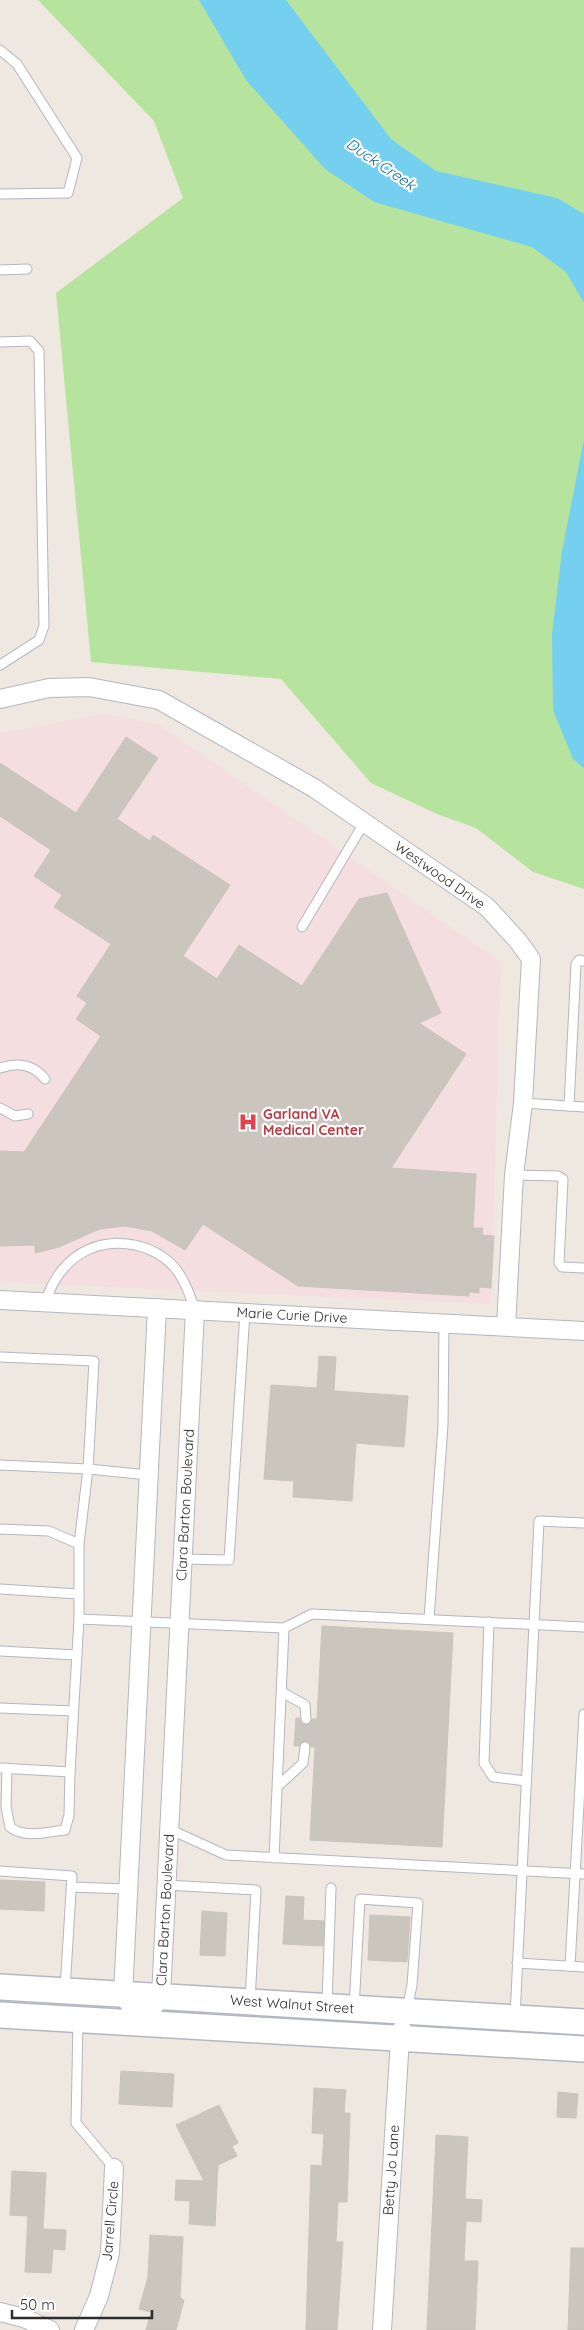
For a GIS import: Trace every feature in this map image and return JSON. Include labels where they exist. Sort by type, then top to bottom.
[{"type":"main road","name":"West Walnut Street","points":[[0,1987],[584,2022]]},
{"type":"main road","name":"West Walnut Street","points":[[0,2015],[584,2049]]},
{"type":"street","name":"Westwood Drive","points":[[0,699],[49,688],[89,687],[158,700],[314,788],[487,907],[518,941],[531,959],[522,1104],[514,1175],[506,1326]]},
{"type":"street","name":"Marie Curie Drive","points":[[0,1300],[444,1322],[584,1331]]},
{"type":"street","points":[[143,2023],[123,1995],[157,1308]]},
{"type":"street","name":"Clara Barton Boulevard","points":[[143,2023],[161,1996],[195,1310]]},
{"type":"street","name":"Betty Jo Lane","points":[[382,2330],[400,2038],[407,2011]]},
{"type":"street","name":"Jarrell Circle","points":[[84,2330],[99,2296],[110,2253],[114,2168]]},
{"type":"street","points":[[0,2312],[24,2318],[50,2330]]},
{"type":"lane","points":[[0,50],[17,64],[77,158],[68,193],[0,194]]},
{"type":"lane","points":[[0,270],[28,269]]},
{"type":"lane","points":[[0,342],[30,341],[39,351],[44,626],[39,640],[0,665]]},
{"type":"lane","points":[[302,927],[364,823]]},
{"type":"lane","points":[[569,1106],[576,964],[579,960],[584,961]]},
{"type":"lane","points":[[0,1068],[19,1064],[27,1065],[40,1073],[45,1079]]},
{"type":"lane","points":[[522,1104],[584,1107]]},
{"type":"lane","points":[[0,1108],[15,1116],[28,1114]]},
{"type":"lane","points":[[514,1175],[558,1176],[563,1179],[559,1263],[562,1267],[584,1268]]},
{"type":"lane","points":[[45,1303],[63,1268],[83,1252],[107,1243],[132,1243],[156,1252],[176,1269],[188,1290],[195,1310]]},
{"type":"lane","points":[[182,1559],[229,1560],[245,1312]]},
{"type":"lane","points":[[429,1619],[444,1425],[444,1322]]},
{"type":"lane","points":[[0,1357],[94,1361],[88,1469],[79,1544],[79,1619],[69,1815],[65,1830],[18,1833],[10,1826],[6,1807],[4,1768],[70,1772]]},
{"type":"lane","points":[[0,1465],[88,1469],[149,1475]]},
{"type":"lane","points":[[515,2017],[539,1521],[584,1523]]},
{"type":"lane","points":[[0,1529],[49,1531],[79,1544]]},
{"type":"lane","points":[[0,1589],[79,1594]]},
{"type":"lane","points":[[79,1619],[284,1628],[312,1614],[584,1627]]},
{"type":"lane","points":[[489,1622],[484,1763],[493,1777],[526,1781]]},
{"type":"lane","points":[[274,1858],[284,1628]]},
{"type":"lane","points":[[0,1651],[77,1655]]},
{"type":"lane","points":[[282,1692],[305,1705],[306,1719]]},
{"type":"lane","points":[[0,1708],[74,1711]]},
{"type":"lane","points":[[570,1966],[580,1873],[584,1714]]},
{"type":"lane","points":[[278,1786],[303,1763],[305,1747]]},
{"type":"lane","points":[[169,1829],[226,1855],[580,1873]]},
{"type":"lane","points":[[0,1872],[72,1876],[65,1991]]},
{"type":"lane","points":[[166,1885],[256,1890],[250,2002]]},
{"type":"lane","points":[[71,1887],[128,1889]]},
{"type":"lane","points":[[327,2007],[331,1888]]},
{"type":"lane","points":[[354,2008],[360,1899],[418,1903],[412,1985],[407,2011]]},
{"type":"lane","points":[[517,1963],[584,1966]]},
{"type":"lane","points":[[78,2019],[76,2123],[114,2168]]},
{"type":"lane","points":[[0,2312],[0,2317]]},
{"type":"shaded area","name":"Garland VA Medical Center","points":[[102,714],[158,724],[501,962],[491,1304],[0,1282],[0,733]]},
{"type":"green space","points":[[38,0],[584,0],[584,889],[533,872],[476,828],[437,814],[371,783],[281,679],[91,662],[56,293],[183,198],[154,121]]},
{"type":"water","name":"Duck Creek","points":[[199,0],[286,0],[391,139],[436,171],[557,198],[584,214],[584,303],[566,272],[532,247],[374,202],[325,169],[246,80]]},
{"type":"water","points":[[584,439],[584,768],[573,759],[553,710],[552,634],[562,551]]},
{"type":"building","name":"Garland VA Medical Center","points":[[126,737],[158,758],[117,819],[150,841],[153,835],[230,885],[183,956],[217,979],[239,945],[302,986],[359,899],[387,893],[441,1013],[419,1023],[466,1054],[391,1168],[476,1174],[473,1228],[483,1228],[482,1235],[494,1236],[491,1288],[479,1287],[479,1293],[469,1292],[469,1296],[298,1286],[203,1224],[185,1250],[152,1231],[125,1226],[100,1229],[59,1247],[35,1253],[35,1245],[0,1246],[0,1151],[24,1152],[101,1036],[76,1019],[87,1003],[77,996],[111,944],[54,907],[62,895],[34,876],[51,850],[0,816],[0,763],[76,813]]},
{"type":"building","points":[[319,1356],[336,1357],[334,1391],[408,1396],[404,1447],[356,1443],[352,1501],[293,1497],[294,1481],[264,1479],[271,1385],[317,1388]]},
{"type":"building","points":[[322,1626],[453,1633],[442,1847],[310,1840],[315,1747],[311,1747],[309,1742],[305,1741],[300,1743],[299,1746],[294,1746],[296,1718],[300,1718],[301,1723],[306,1725],[310,1724],[312,1719],[317,1719]]},
{"type":"building","points":[[0,1880],[45,1882],[44,1911],[0,1909]]},
{"type":"building","points":[[286,1896],[304,1897],[303,1920],[324,1921],[323,1946],[283,1944]]},
{"type":"building","points":[[202,1911],[227,1913],[225,1956],[200,1955]]},
{"type":"building","points":[[370,1915],[410,1917],[407,1962],[368,1960]]},
{"type":"building","points":[[121,2071],[174,2074],[172,2107],[119,2104]]},
{"type":"building","points":[[314,2088],[346,2090],[344,2113],[350,2113],[347,2202],[338,2202],[336,2242],[343,2242],[337,2330],[306,2330],[311,2165],[322,2166],[324,2134],[312,2133]]},
{"type":"building","points":[[558,2092],[578,2094],[576,2118],[557,2117]]},
{"type":"building","points":[[219,2105],[238,2143],[232,2146],[237,2156],[218,2165],[215,2226],[189,2224],[190,2201],[175,2200],[176,2180],[204,2181],[176,2125]]},
{"type":"building","points":[[436,2135],[468,2137],[465,2199],[482,2200],[481,2222],[466,2221],[464,2261],[478,2261],[475,2330],[427,2330]]},
{"type":"building","points":[[12,2171],[46,2173],[43,2229],[66,2230],[65,2250],[53,2249],[51,2273],[25,2272],[28,2216],[10,2215]]},
{"type":"building","points":[[150,2235],[183,2237],[180,2298],[184,2300],[176,2330],[146,2330],[151,2312],[139,2309],[148,2277]]},
{"type":"building","points":[[571,2248],[584,2248],[584,2330],[568,2330]]},
{"type":"place","name":"Garland VA Medical Center","points":[[248,1122]]}]
